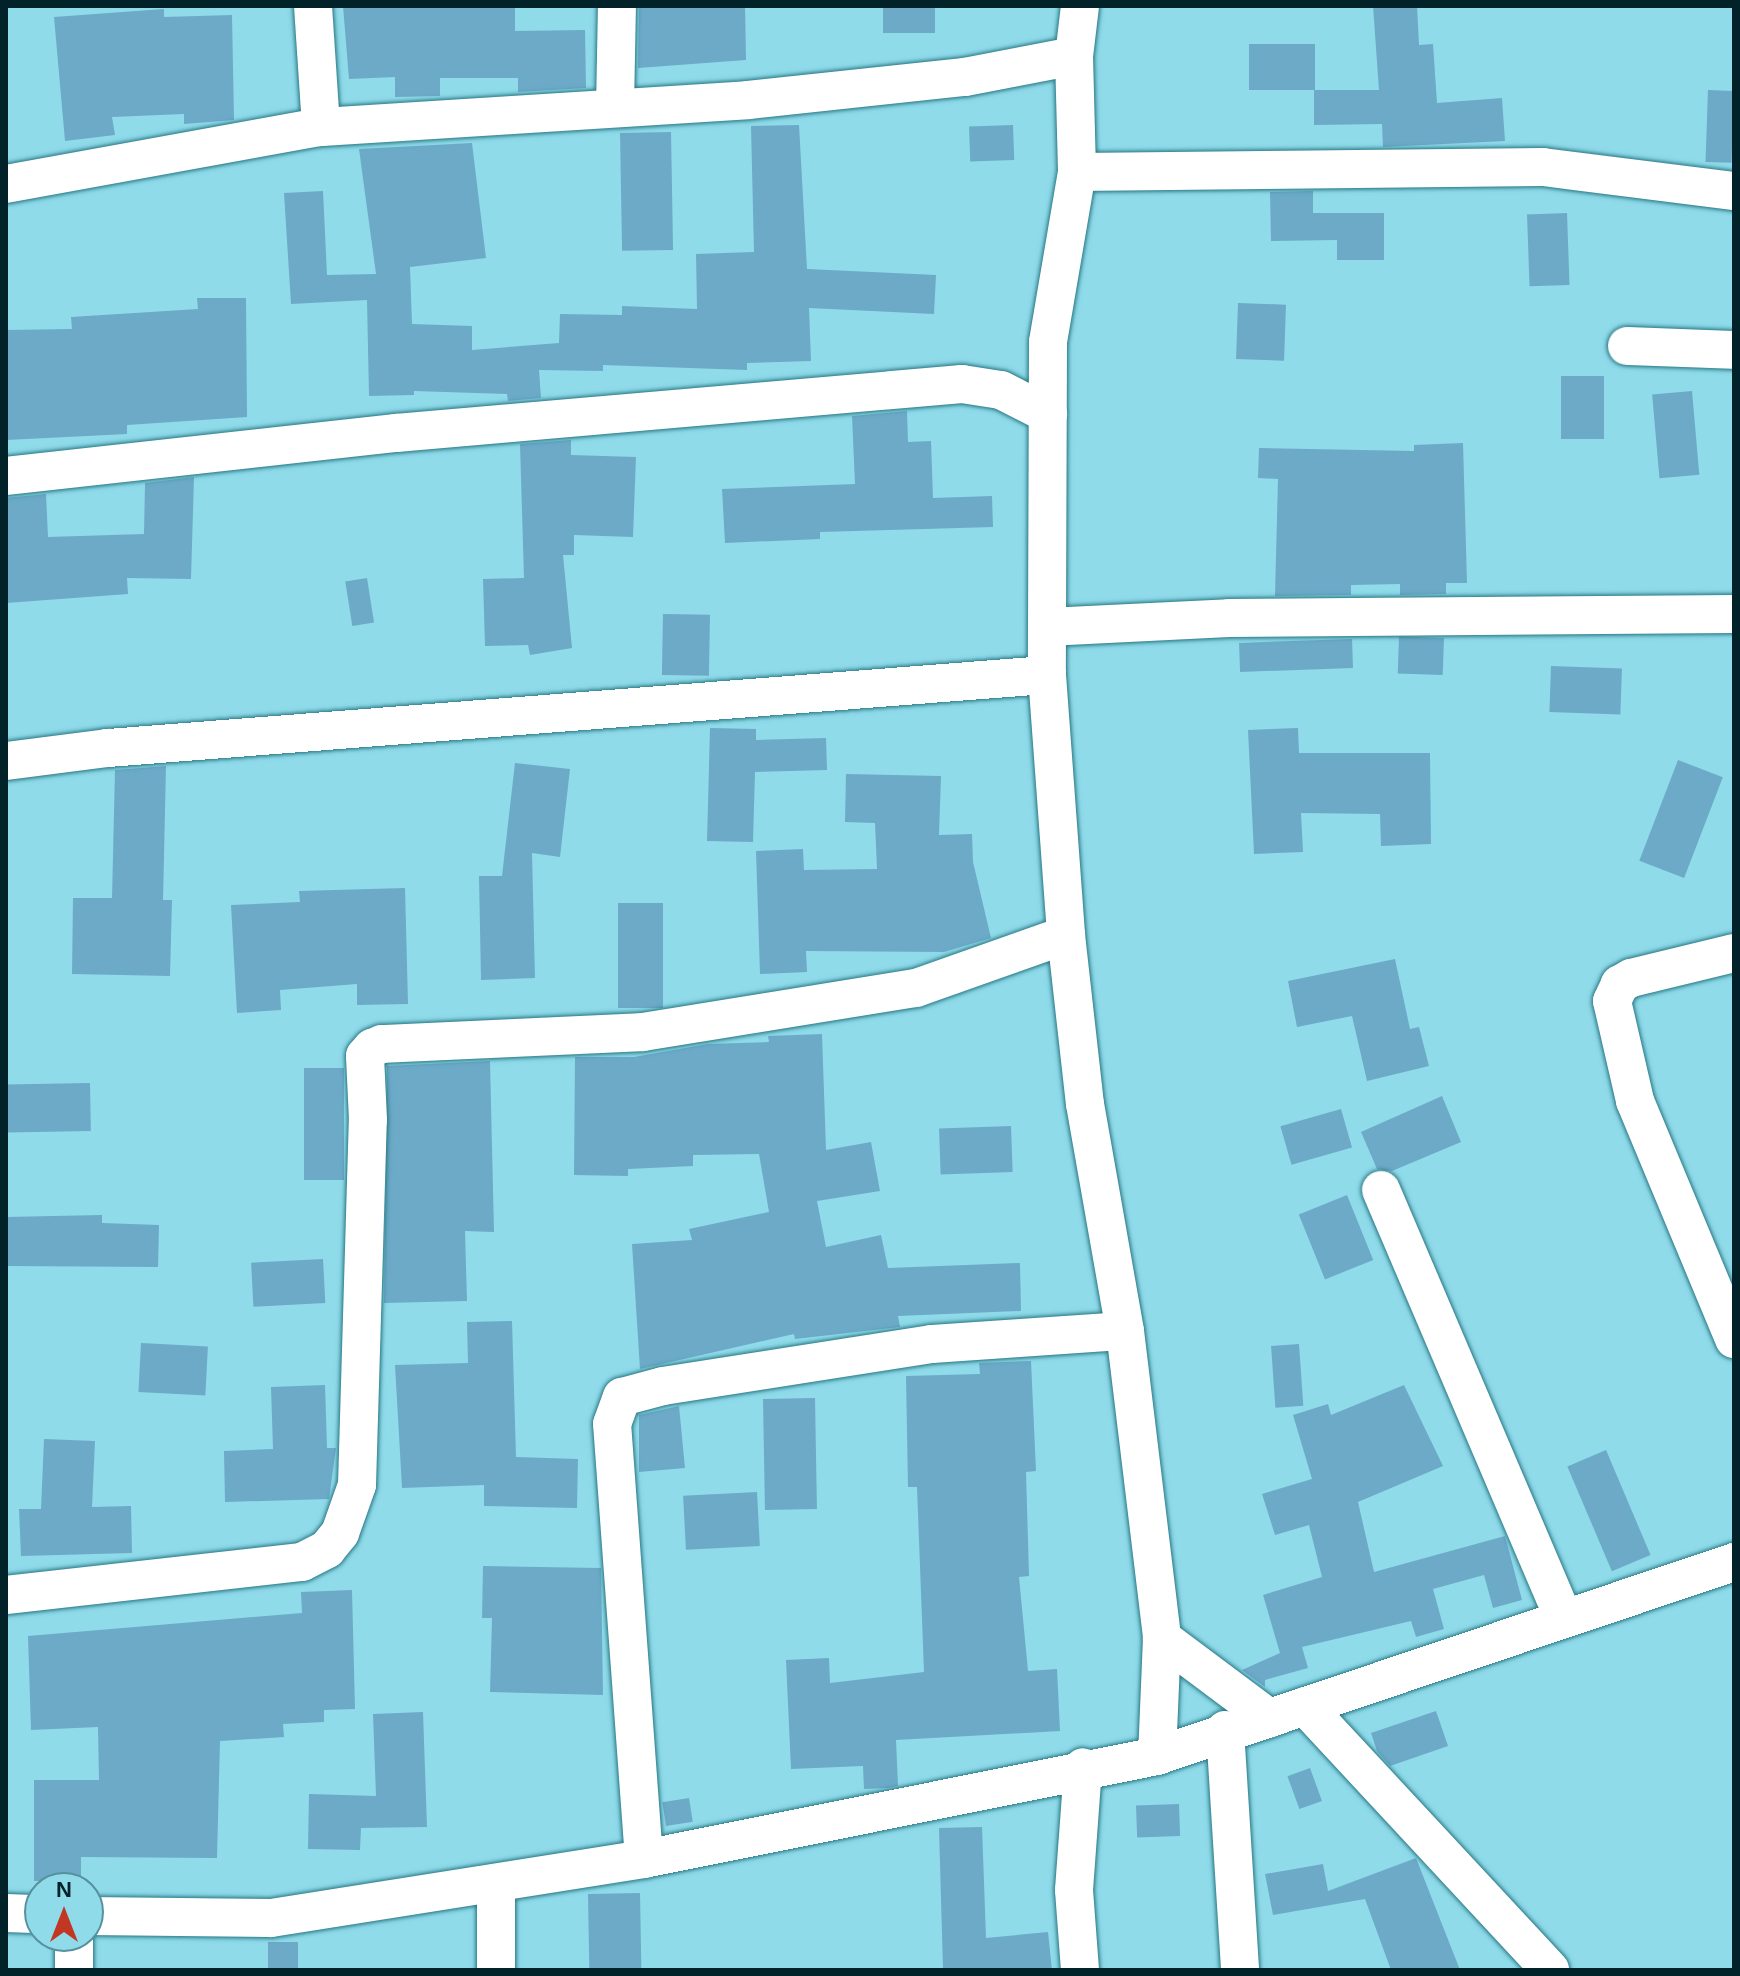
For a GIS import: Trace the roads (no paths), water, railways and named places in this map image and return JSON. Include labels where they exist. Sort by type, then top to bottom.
[{"type":"street","points":[[313,6],[321,127]]},
{"type":"street","points":[[615,108],[617,6]]},
{"type":"street","points":[[1080,6],[1074,56],[1077,172],[1048,342],[1047,675],[1066,935],[1085,1104],[1125,1331],[1162,1638],[1157,1756]]},
{"type":"street","points":[[6,184],[321,127],[615,108],[965,77],[1074,56]]},
{"type":"street","points":[[1077,172],[1543,167],[1734,191]]},
{"type":"street","points":[[1627,346],[1734,350]]},
{"type":"street","points":[[6,476],[396,433],[962,384],[1001,390],[1048,414]]},
{"type":"street","points":[[1047,627],[1245,618],[1734,614]]},
{"type":"street","points":[[6,761],[108,748],[1047,675]]},
{"type":"street","points":[[6,1595],[302,1562],[327,1549],[340,1533],[357,1485],[368,1120],[365,1056],[372,1048],[382,1044],[643,1032],[916,988],[1066,935]]},
{"type":"street","points":[[1734,953],[1631,978],[1620,984],[1612,1001],[1635,1101],[1734,1339]]},
{"type":"street","points":[[1381,1190],[1564,1619]]},
{"type":"street","points":[[644,1859],[612,1424],[622,1397],[663,1386],[932,1344],[1125,1331]]},
{"type":"street","points":[[104,1916],[271,1918],[496,1884],[644,1859],[1083,1767],[1157,1756],[1225,1730],[1734,1562]]},
{"type":"street","points":[[1162,1638],[1269,1718]]},
{"type":"street","points":[[1305,1706],[1550,1970]]},
{"type":"street","points":[[1225,1730],[1240,1970]]},
{"type":"street","points":[[1080,1970],[1074,1890],[1083,1767]]},
{"type":"street","points":[[496,1884],[496,1970]]}]
